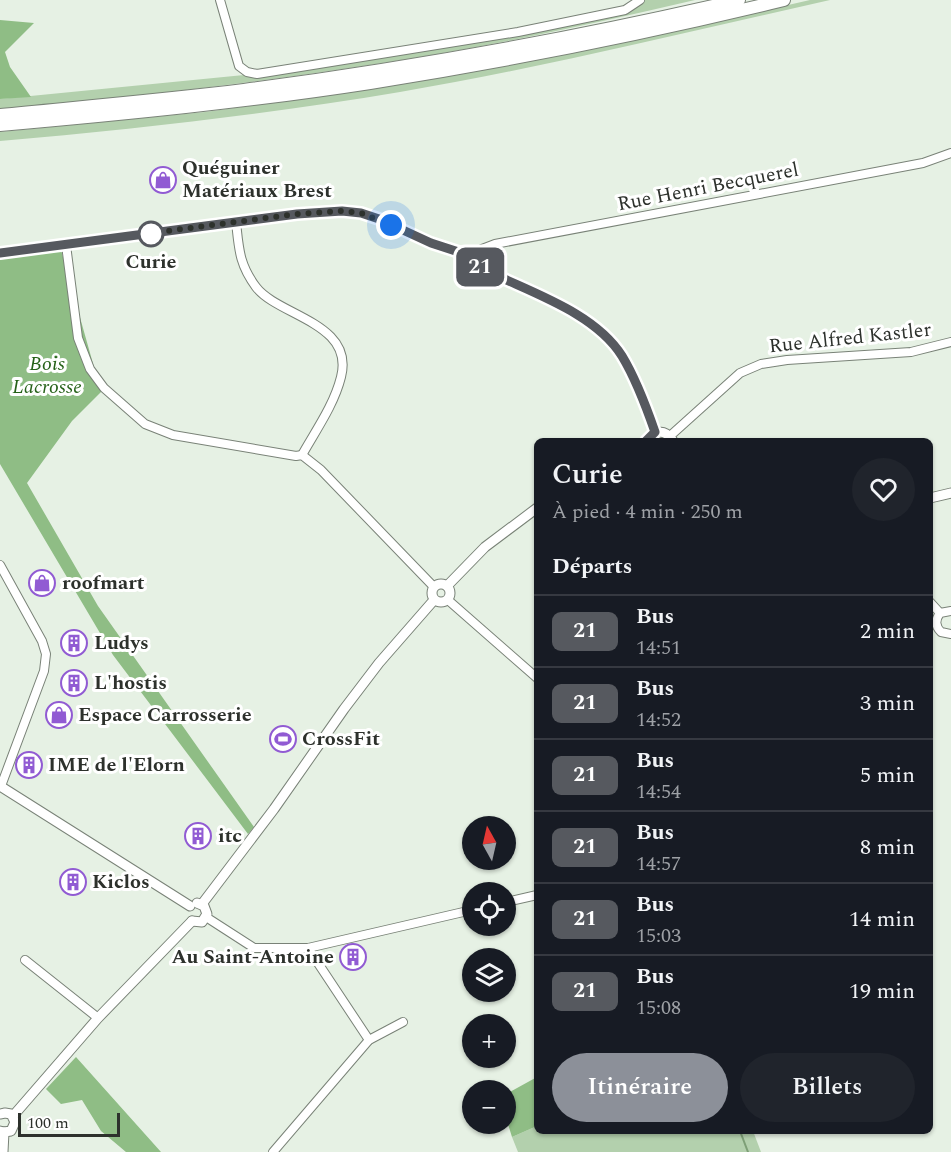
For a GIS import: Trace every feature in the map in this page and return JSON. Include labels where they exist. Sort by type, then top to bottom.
[{"type":"highway","points":[[668,16],[718,0]]},
{"type":"highway","points":[[0,115],[242,90],[368,72],[521,46],[739,0]]},
{"type":"highway","points":[[0,125],[150,111],[369,83],[493,62],[784,0]]},
{"type":"street","points":[[220,0],[239,66],[247,72],[257,74],[518,32],[625,10],[640,0]]},
{"type":"street","name":"Rue Henri Becquerel","points":[[471,256],[495,244],[923,163],[951,153]]},
{"type":"street","points":[[0,253],[297,214],[342,211],[379,219],[431,243],[471,256],[481,268],[589,322],[608,338],[621,354],[631,372],[655,432]]},
{"type":"street","points":[[236,222],[242,264],[257,288],[263,294],[327,332],[340,350],[342,374],[334,396],[302,455]]},
{"type":"street","points":[[66,245],[82,353],[90,369],[104,387],[126,408],[145,424],[173,435],[296,456],[302,455],[321,470],[434,587]]},
{"type":"street","name":"Rue Alfred Kastler","points":[[672,438],[740,373],[761,364],[787,360],[911,352],[951,342]]},
{"type":"street","points":[[648,438],[655,432],[663,432],[672,438]]},
{"type":"street","points":[[933,497],[951,493]]},
{"type":"street","points":[[447,586],[485,547],[534,510]]},
{"type":"street","points":[[0,565],[42,641],[46,654],[44,671],[1,786],[190,906]]},
{"type":"street","points":[[434,587],[442,584],[447,586],[451,591],[448,600]]},
{"type":"street","points":[[434,587],[432,592],[434,600],[440,603],[448,600]]},
{"type":"street","points":[[202,904],[379,663],[434,600]]},
{"type":"street","points":[[448,600],[534,675]]},
{"type":"street","points":[[933,605],[940,613]]},
{"type":"street","points":[[940,613],[951,611]]},
{"type":"street","points":[[940,613],[933,626],[941,632],[951,634]]},
{"type":"street","points":[[516,900],[534,896]]},
{"type":"street","points":[[196,903],[202,904],[206,908],[206,917],[199,923],[192,921],[188,914],[190,906],[196,903]]},
{"type":"street","points":[[206,917],[254,948],[308,948],[462,912]]},
{"type":"street","points":[[13,1116],[98,1018],[192,921]]},
{"type":"street","points":[[308,948],[369,1040]]},
{"type":"street","points":[[25,960],[98,1018]]},
{"type":"street","points":[[273,1152],[369,1040],[403,1022]]},
{"type":"street","points":[[0,1114],[8,1113],[13,1116],[15,1122],[13,1128],[2,1132],[3,1152]]},
{"type":"green space","points":[[644,0],[695,0],[531,36],[378,64],[217,86],[0,109],[0,99],[244,75],[266,75],[559,26],[631,11]]},
{"type":"green space","points":[[810,0],[830,0],[562,60],[400,92],[201,121],[0,141],[0,132],[205,112],[341,93],[630,41]]},
{"type":"green space","points":[[0,20],[34,23],[5,52],[10,67],[31,97],[0,99]]},
{"type":"green space","name":"Bois Lacrosse","points":[[61,250],[101,392],[72,421],[27,483],[98,606],[254,827],[248,834],[113,655],[0,464],[0,256]]},
{"type":"green space","points":[[76,1057],[161,1152],[126,1152],[101,1131],[82,1100],[61,1104],[46,1089]]},
{"type":"green space","points":[[534,1079],[534,1127],[512,1137],[511,1134],[516,1134],[516,1089]]},
{"type":"green space","points":[[534,1127],[534,1134],[754,1134],[761,1152],[518,1152],[512,1137]]},
{"type":"waterway","points":[[741,1134],[748,1152]]},
{"type":"bus line","name":"21","points":[[0,253],[297,214],[342,211],[361,213],[431,243],[471,256],[481,268],[589,322],[608,338],[621,354],[631,372],[655,432],[648,438]]},
{"type":"place","name":"Quéguiner Matériaux Brest","points":[[163,180]]},
{"type":"place","name":"Curie","points":[[151,234]]},
{"type":"place","name":"roofmart","points":[[42,583]]},
{"type":"place","name":"Ludys","points":[[74,643]]},
{"type":"place","name":"L'hostis","points":[[74,683]]},
{"type":"place","name":"Espace Carrosserie","points":[[59,715]]},
{"type":"place","name":"CrossFit","points":[[283,739]]},
{"type":"place","name":"IME de l'Elorn","points":[[29,765]]},
{"type":"place","name":"itc","points":[[198,836]]},
{"type":"place","name":"Kiclos","points":[[73,882]]},
{"type":"place","name":"Au Saint-Antoine","points":[[353,957]]},
{"type":"route","points":[[151,234],[144,234],[297,214],[342,211],[361,213],[391,225]]}]
